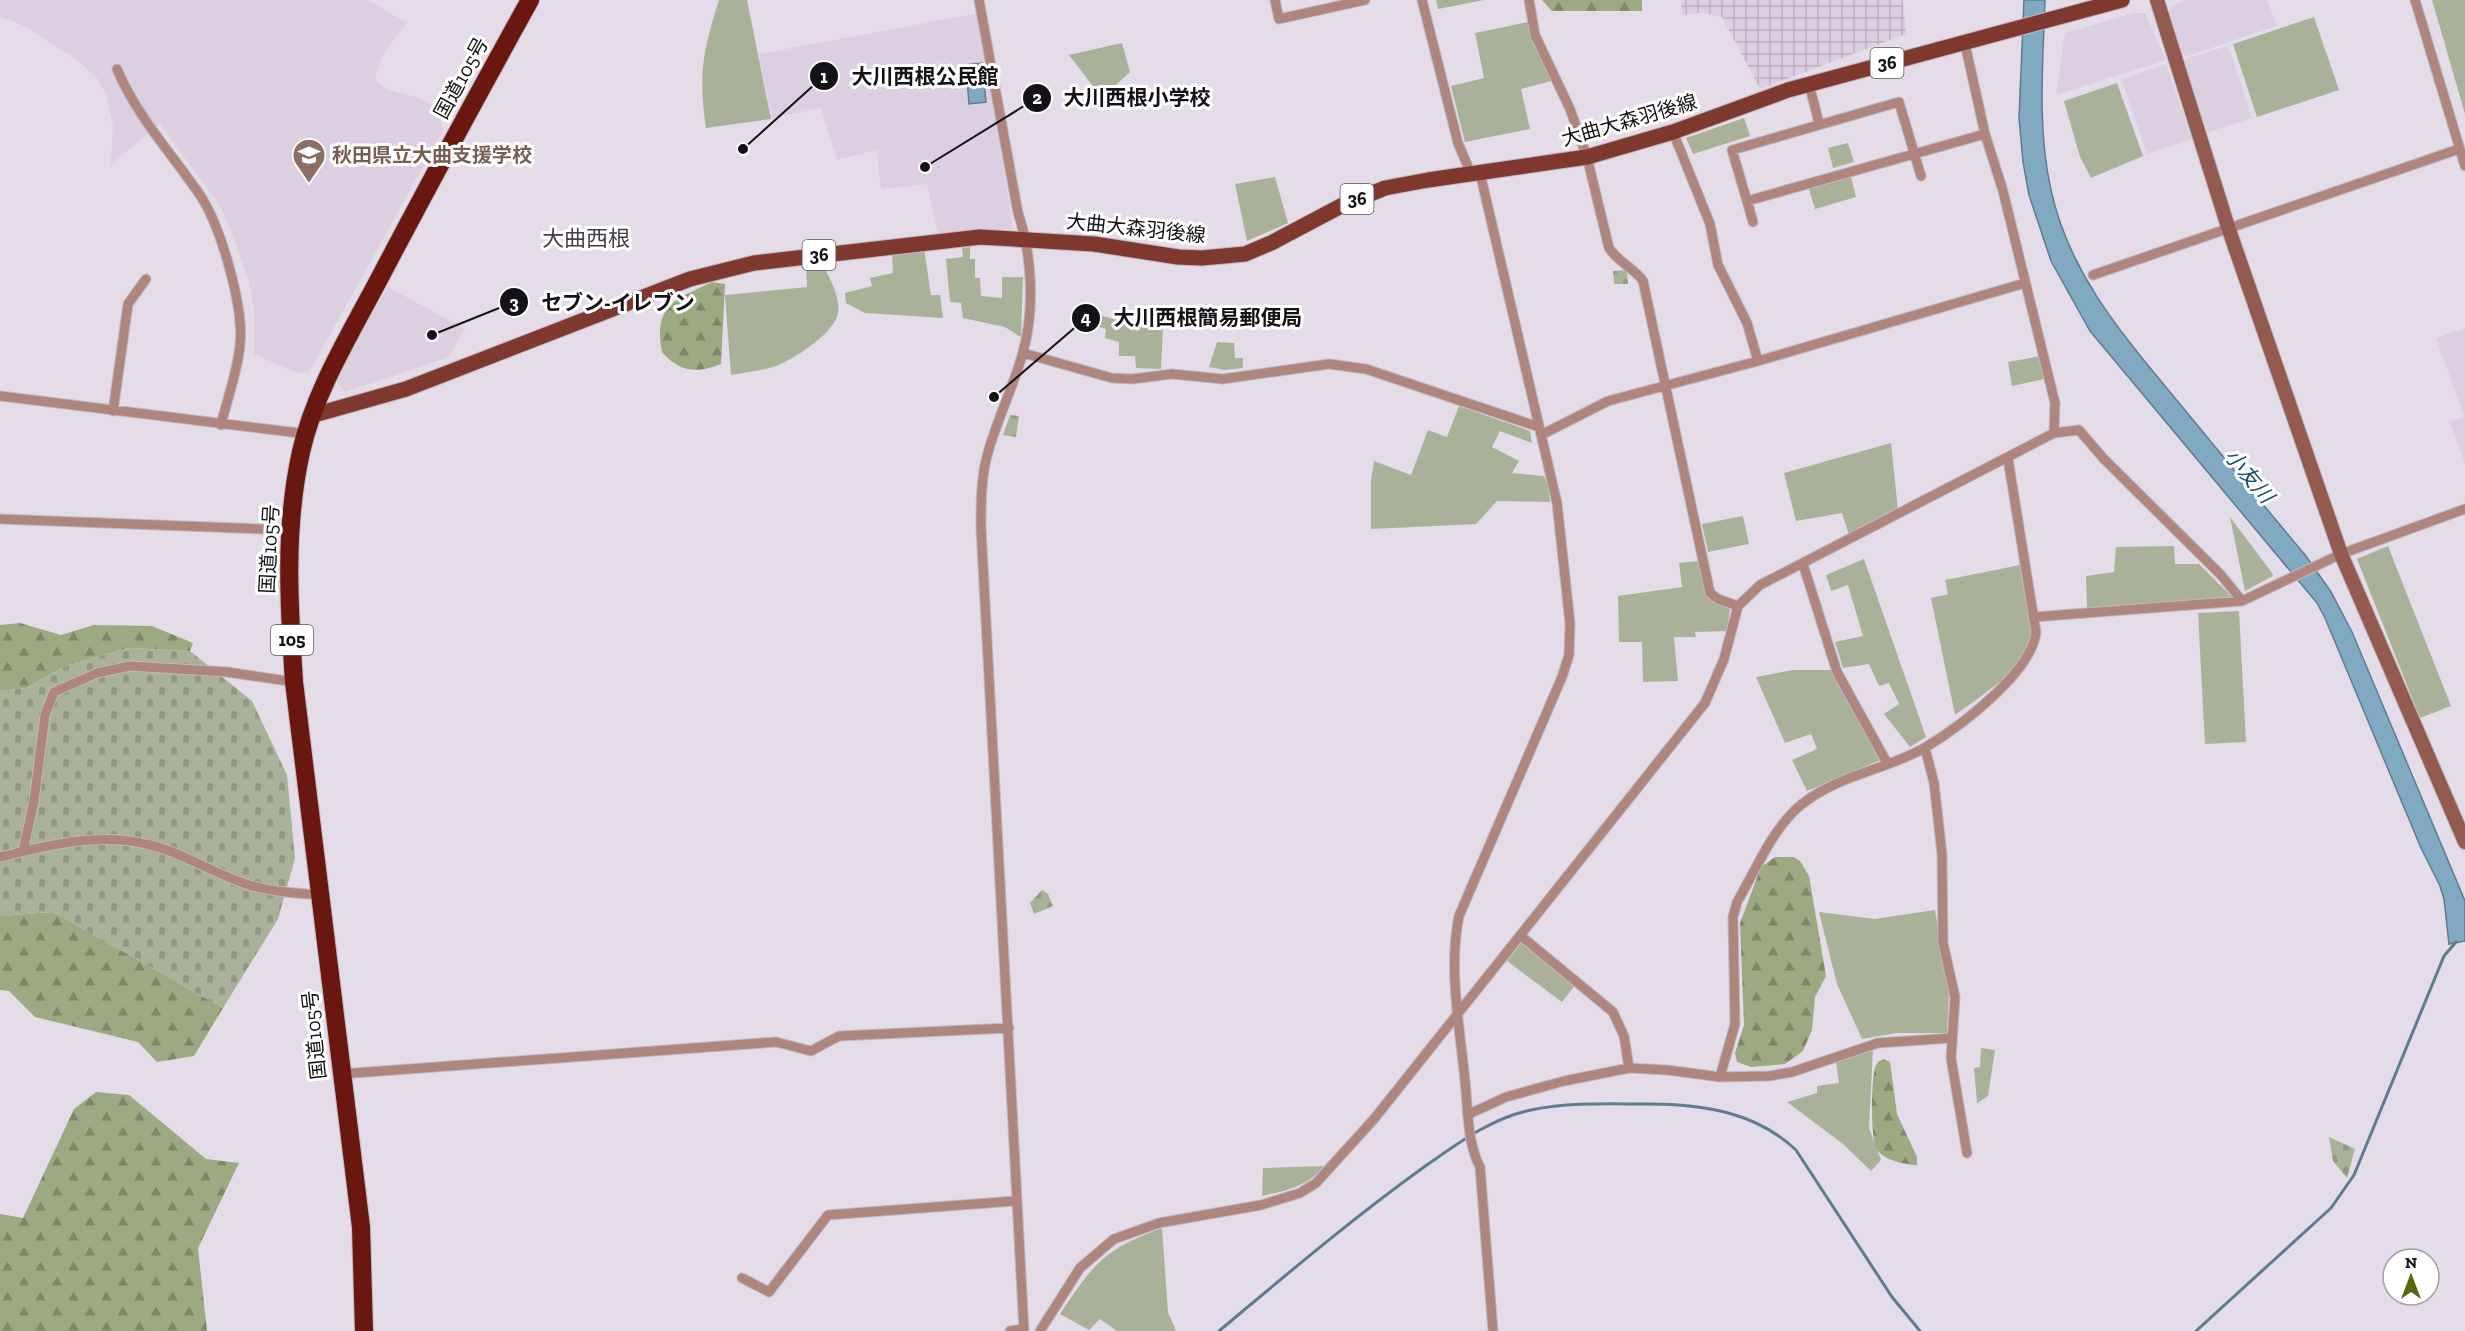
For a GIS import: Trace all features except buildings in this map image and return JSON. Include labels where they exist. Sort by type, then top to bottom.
[{"type":"highway","name":"国道105号","points":[[364,1331],[361,1227],[294,682],[289,596],[290,530],[301,451],[333,368],[530,0]]},
{"type":"main road","name":"大曲大森羽後線","points":[[314,415],[406,389],[690,279],[754,263],[951,239],[1027,238],[1178,257],[1225,257],[1245,254],[1341,206],[1385,188],[1587,157],[1673,132],[1809,84],[1965,44],[2122,0]]},
{"type":"street","points":[[980,0],[1018,213],[1027,238],[1030,275],[1029,329],[986,461],[981,517],[1009,1028],[1015,1202],[1024,1330],[1010,1331]]},
{"type":"street","points":[[1275,0],[1279,19],[1365,0]]},
{"type":"street","points":[[1422,0],[1458,143],[1476,173],[1540,431],[1557,503],[1570,623],[1569,655],[1562,677],[1459,915],[1455,952],[1458,1012],[1475,1158],[1480,1167],[1493,1331]]},
{"type":"street","points":[[1529,0],[1535,35],[1570,109],[1587,157],[1610,248],[1614,256],[1637,272],[1643,281],[1668,386],[1710,593],[1718,599],[1738,606]]},
{"type":"street","points":[[2157,0],[2228,227],[2341,554],[2465,842]]},
{"type":"street","points":[[2415,0],[2465,166]]},
{"type":"street","points":[[1965,44],[1985,134],[2004,191],[2055,403],[2054,433]]},
{"type":"street","points":[[117,69],[130,97],[201,197],[219,237],[237,303],[240,328],[239,352],[221,424]]},
{"type":"street","points":[[1809,84],[1819,123]]},
{"type":"street","points":[[1753,222],[1732,150],[1819,123],[1899,102],[1922,176]]},
{"type":"street","points":[[1673,132],[1710,224],[1718,265],[1746,323],[1758,361]]},
{"type":"street","points":[[1747,201],[1985,134]]},
{"type":"street","points":[[2094,275],[2459,149]]},
{"type":"street","points":[[113,411],[128,304],[146,279]]},
{"type":"street","points":[[1023,353],[1112,378],[1132,379],[1172,374],[1223,379],[1329,364],[1366,369],[1540,431],[1608,401],[1758,361],[2025,283]]},
{"type":"street","points":[[0,396],[306,434]]},
{"type":"street","points":[[1040,1331],[1080,1268],[1114,1239],[1159,1223],[1281,1200],[1316,1183],[1374,1119],[1706,703],[1724,659],[1738,606],[1760,585],[2008,459],[2054,433],[2083,432],[2104,459],[2221,575],[2242,602]]},
{"type":"street","points":[[1720,1077],[1735,1024],[1733,917],[1737,902],[1784,822],[1816,794],[1843,780],[1925,748],[1967,717],[2025,664],[2035,643],[2034,617],[2008,459]]},
{"type":"street","points":[[2034,617],[2242,602],[2341,554],[2465,509]]},
{"type":"street","points":[[0,519],[290,530]]},
{"type":"street","points":[[1803,564],[1837,672],[1887,763]]},
{"type":"street","points":[[23,851],[34,801],[45,715],[54,692],[97,673],[130,666],[227,672],[294,682]]},
{"type":"street","points":[[1925,748],[1934,783],[1942,854],[1943,943],[1955,997],[1951,1058],[1967,1153]]},
{"type":"street","points":[[0,856],[88,840],[129,841],[147,844],[246,884],[275,892],[321,896]]},
{"type":"street","points":[[1521,936],[1613,1012],[1624,1036],[1629,1068]]},
{"type":"street","points":[[341,1074],[776,1042],[811,1052],[839,1036],[1009,1028]]},
{"type":"street","points":[[1469,1114],[1518,1094],[1564,1081],[1629,1068],[1720,1077],[1784,1074],[1878,1043],[1952,1038]]},
{"type":"street","points":[[742,1278],[768,1292],[828,1215],[1015,1202]]},
{"type":"shaded area","name":"秋田県立大曲支援学校","points":[[0,0],[368,0],[407,23],[383,54],[375,79],[386,89],[419,98],[433,106],[440,115],[443,131],[309,372],[298,373],[254,354],[254,308],[249,282],[229,225],[219,204],[160,124],[111,164],[113,125],[105,92],[97,78],[76,59],[26,27],[0,16]]},
{"type":"shaded area","points":[[1681,0],[1903,0],[1906,34],[1760,89],[1722,17],[1702,13],[1682,15]]},
{"type":"shaded area","points":[[2184,0],[2267,0],[2277,26],[2181,58],[2167,14],[2172,7]]},
{"type":"shaded area","points":[[979,13],[1013,229],[938,233],[927,184],[881,189],[877,150],[837,160],[821,108],[772,118],[759,54]]},
{"type":"shaded area","points":[[2135,13],[2145,13],[2166,60],[2056,95],[2065,33]]},
{"type":"shaded area","points":[[2228,46],[2252,118],[2206,133],[2183,60]]},
{"type":"shaded area","points":[[2166,64],[2192,139],[2147,154],[2121,79]]},
{"type":"shaded area","points":[[388,287],[465,329],[447,358],[345,392],[337,382],[340,366]]},
{"type":"shaded area","points":[[2465,328],[2465,464],[2450,422],[2464,416],[2436,338]]},
{"type":"green space","points":[[719,0],[747,0],[771,119],[706,128],[702,77],[709,34]]},
{"type":"green space","points":[[1436,0],[1484,0],[1438,9]]},
{"type":"green space","points":[[1542,0],[1642,0],[1642,11],[1552,11]]},
{"type":"green space","points":[[2432,0],[2465,0],[2465,114]]},
{"type":"green space","points":[[2314,17],[2339,90],[2257,117],[2233,44]]},
{"type":"green space","points":[[1529,22],[1531,35],[1551,81],[1521,89],[1530,129],[1465,142],[1451,86],[1484,78],[1475,33]]},
{"type":"green space","points":[[1122,43],[1130,72],[1102,98],[1069,55]]},
{"type":"green space","points":[[2117,83],[2143,156],[2091,178],[2080,157],[2064,101]]},
{"type":"green space","points":[[1744,118],[1750,136],[1693,154],[1686,138]]},
{"type":"green space","points":[[1848,143],[1854,162],[1833,168],[1828,148]]},
{"type":"green space","points":[[1275,177],[1288,223],[1247,241],[1235,184]]},
{"type":"green space","points":[[1851,177],[1856,197],[1815,209],[1809,189]]},
{"type":"green space","points":[[970,247],[970,259],[975,259],[975,278],[980,278],[981,296],[1002,298],[1002,277],[1023,277],[1021,337],[1005,327],[963,318],[961,303],[950,302],[946,259],[963,257],[962,248]]},
{"type":"green space","points":[[924,248],[931,295],[940,295],[943,318],[865,313],[846,303],[845,293],[872,286],[870,278],[893,273],[892,251]]},
{"type":"green space","points":[[821,261],[838,300],[838,313],[830,328],[806,349],[781,364],[731,375],[725,295],[807,287],[806,263]]},
{"type":"green space","points":[[1627,270],[1628,284],[1614,284],[1613,271]]},
{"type":"green space","points":[[712,282],[725,284],[721,364],[696,370],[682,367],[668,359],[662,352],[660,336],[664,314],[670,306],[687,294]]},
{"type":"green space","points":[[1099,315],[1121,321],[1163,324],[1161,369],[1136,368],[1135,356],[1119,356],[1119,342],[1105,338],[1106,329],[1095,326]]},
{"type":"green space","points":[[1217,342],[1234,343],[1235,358],[1243,358],[1243,368],[1225,370],[1209,367]]},
{"type":"green space","points":[[2040,356],[2044,379],[2012,386],[2008,362]]},
{"type":"green space","points":[[1459,406],[1530,431],[1532,443],[1500,431],[1492,447],[1519,461],[1512,473],[1544,476],[1550,502],[1497,501],[1476,524],[1371,529],[1371,480],[1374,461],[1411,475],[1428,430],[1447,437]]},
{"type":"green space","points":[[1010,415],[1019,416],[1016,437],[1003,435]]},
{"type":"green space","points":[[1891,443],[1898,511],[1849,535],[1842,513],[1796,521],[1784,473]]},
{"type":"green space","points":[[1743,516],[1749,544],[1708,552],[1702,524]]},
{"type":"green space","points":[[2230,517],[2273,576],[2245,591]]},
{"type":"green space","points":[[2174,546],[2175,564],[2199,564],[2234,599],[2087,608],[2086,576],[2114,572],[2116,547]]},
{"type":"green space","points":[[2388,546],[2451,706],[2420,718],[2357,559]]},
{"type":"green space","points":[[1864,559],[1926,737],[1910,747],[1884,714],[1899,704],[1889,683],[1879,686],[1869,664],[1843,668],[1835,642],[1863,636],[1848,585],[1831,591],[1826,575]]},
{"type":"green space","points":[[1700,561],[1706,591],[1714,601],[1730,609],[1727,631],[1695,632],[1696,637],[1674,637],[1678,681],[1643,682],[1642,642],[1619,642],[1618,596],[1682,587],[1679,563]]},
{"type":"green space","points":[[2020,565],[2029,618],[2030,644],[2018,664],[2008,674],[1955,715],[1931,598],[1948,594],[1945,580]]},
{"type":"green space","points":[[2239,611],[2246,742],[2205,744],[2198,613]]},
{"type":"green space","points":[[20,623],[61,635],[94,625],[152,626],[193,643],[190,651],[128,648],[65,666],[27,688],[0,691],[0,625]]},
{"type":"green space","points":[[128,648],[190,651],[252,701],[287,775],[295,858],[278,919],[223,1008],[53,912],[0,916],[0,691],[27,688],[65,666]]},
{"type":"green space","points":[[1793,670],[1832,670],[1873,748],[1883,759],[1807,791],[1792,760],[1817,749],[1811,734],[1785,743],[1756,677]]},
{"type":"green space","points":[[1775,857],[1794,857],[1800,861],[1809,876],[1826,976],[1815,997],[1812,1030],[1803,1051],[1785,1064],[1751,1067],[1737,1062],[1735,1053],[1744,1025],[1740,923],[1761,867]]},
{"type":"green space","points":[[1042,890],[1048,894],[1053,906],[1034,914],[1030,903]]},
{"type":"green space","points":[[1935,910],[1949,994],[1947,1033],[1897,1033],[1862,1039],[1837,984],[1819,912],[1875,919]]},
{"type":"green space","points":[[53,912],[223,1008],[194,1056],[157,1062],[138,1042],[35,1017],[9,991],[0,990],[0,916]]},
{"type":"green space","points":[[1521,943],[1576,984],[1562,1002],[1507,961]]},
{"type":"green space","points":[[1873,1048],[1869,1128],[1881,1160],[1871,1171],[1843,1144],[1787,1102],[1817,1093],[1817,1086],[1839,1083],[1836,1062]]},
{"type":"green space","points":[[1981,1048],[1995,1050],[1988,1096],[1977,1103],[1974,1068],[1980,1067]]},
{"type":"green space","points":[[1883,1059],[1890,1062],[1897,1114],[1917,1157],[1917,1165],[1901,1163],[1885,1157],[1880,1154],[1875,1144],[1872,1121],[1873,1081],[1876,1065]]},
{"type":"green space","points":[[96,1092],[129,1095],[206,1159],[239,1163],[198,1248],[207,1331],[0,1331],[0,1214],[23,1218],[74,1109]]},
{"type":"green space","points":[[2329,1137],[2355,1149],[2347,1178],[2333,1161]]},
{"type":"green space","points":[[1323,1166],[1318,1173],[1304,1183],[1288,1190],[1262,1196],[1263,1168]]},
{"type":"green space","points":[[1162,1228],[1168,1312],[1176,1331],[1117,1331],[1100,1319],[1089,1330],[1060,1314],[1082,1282],[1102,1260],[1126,1244]]},
{"type":"water","points":[[2024,0],[2045,0],[2042,95],[2044,143],[2051,190],[2072,252],[2104,307],[2123,333],[2306,556],[2331,592],[2352,632],[2465,901],[2465,941],[2449,944],[2444,899],[2440,886],[2421,848],[2317,603],[2090,331],[2051,261],[2029,195],[2023,162],[2019,118]]},
{"type":"water","points":[[982,63],[986,102],[969,104],[966,65]]},
{"type":"waterway","points":[[2196,1331],[2331,1208],[2354,1175],[2444,956],[2456,942]]},
{"type":"waterway","points":[[1219,1331],[1371,1206],[1424,1167],[1488,1125],[1531,1110],[1605,1104],[1669,1104],[1708,1109],[1746,1119],[1780,1137],[1796,1150],[1892,1297],[1920,1331]]},
{"type":"place","name":"大川西根公民館","points":[[743,149]]},
{"type":"place","name":"大川西根小学校","points":[[925,167]]},
{"type":"place","name":"秋田県立大曲支援学校","points":[[309,184]]},
{"type":"place","name":"セブン-イレブン","points":[[432,335]]},
{"type":"place","name":"大川西根簡易郵便局","points":[[994,397]]},
{"type":"district","name":"大曲西根","points":[[586,238]]},
{"type":"water label","name":"小友川","points":[[2249,476]]}]
